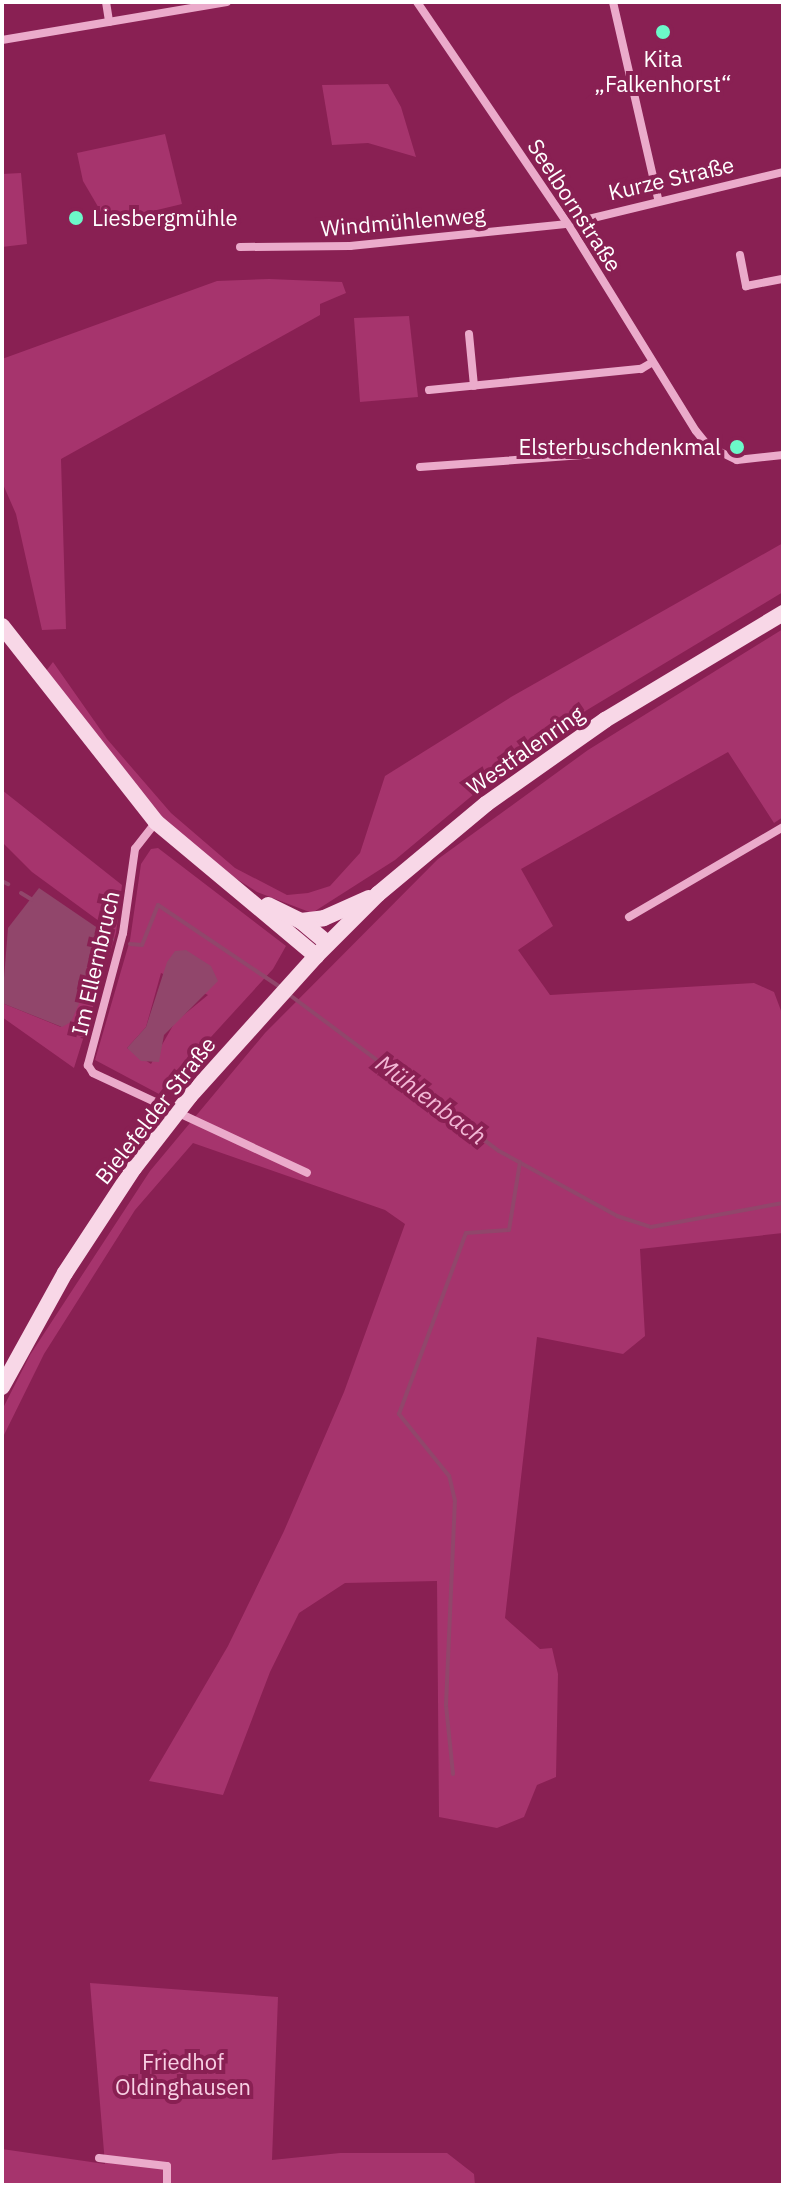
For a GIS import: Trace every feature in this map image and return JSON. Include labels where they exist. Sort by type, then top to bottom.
[{"type":"main road","name":"Westfalenring","points":[[322,950],[378,894],[549,758],[783,613]]},
{"type":"main road","points":[[2,626],[156,822],[201,864],[322,950]]},
{"type":"main road","points":[[244,894],[301,921],[322,950]]},
{"type":"main road","points":[[301,921],[324,918],[378,894]]},
{"type":"main road","name":"Bielefelder Straße","points":[[2,1387],[65,1273],[170,1121],[274,1000],[322,950]]},
{"type":"street","points":[[106,2],[109,22]]},
{"type":"street","points":[[2,40],[227,2]]},
{"type":"street","name":"Seelbornstraße","points":[[417,2],[568,224],[651,363],[708,446]]},
{"type":"street","points":[[613,2],[658,198]]},
{"type":"street","name":"Kurze Straße","points":[[568,224],[658,198],[783,172]]},
{"type":"street","name":"Windmühlenweg","points":[[240,247],[350,246],[568,224]]},
{"type":"street","points":[[740,255],[746,286],[783,279]]},
{"type":"street","points":[[469,334],[474,386]]},
{"type":"street","points":[[429,390],[641,369],[651,363]]},
{"type":"street","points":[[420,467],[708,446],[737,460],[783,455]]},
{"type":"street","name":"Im Ellernbruch","points":[[156,822],[135,849],[123,933],[88,1065],[93,1073],[307,1173]]},
{"type":"street","points":[[629,917],[783,827]]},
{"type":"street","points":[[99,2158],[167,2166],[167,2185]]},
{"type":"green space","points":[[388,84],[401,107],[416,157],[368,143],[332,145],[322,85]]},
{"type":"green space","points":[[165,134],[182,204],[107,222],[83,181],[77,153]]},
{"type":"green space","points":[[21,173],[27,244],[2,247],[2,174]]},
{"type":"green space","points":[[269,279],[342,282],[346,293],[320,304],[320,315],[61,459],[66,629],[42,630],[16,514],[2,482],[2,359],[217,281]]},
{"type":"green space","points":[[409,316],[418,397],[360,402],[354,318]]},
{"type":"green space","points":[[783,543],[783,592],[587,710],[492,779],[395,860],[312,913],[257,892],[213,864],[155,811],[46,671],[53,662],[107,739],[171,813],[235,868],[287,895],[308,893],[330,886],[360,853],[385,776],[511,697]]},
{"type":"green space","points":[[783,629],[783,817],[774,823],[728,752],[521,869],[553,926],[518,950],[550,995],[754,983],[774,992],[783,1016],[783,1233],[640,1249],[645,1336],[623,1354],[537,1337],[505,1618],[540,1649],[552,1648],[558,1674],[556,1777],[537,1785],[524,1817],[497,1828],[439,1817],[437,1581],[345,1583],[299,1613],[270,1672],[223,1795],[149,1781],[228,1646],[284,1531],[344,1392],[405,1224],[385,1210],[193,1143],[135,1210],[44,1354],[2,1439],[2,1410],[30,1355],[150,1171],[265,1033],[438,859],[588,750]]},
{"type":"green space","points":[[2,790],[122,885],[116,933],[74,1068],[2,1017],[2,1003],[61,1027],[102,931],[114,932],[32,872],[2,842]]},
{"type":"green space","points":[[158,848],[286,946],[273,969],[159,1094],[95,1060],[130,940],[141,864],[151,849]],"holes":[[[161,973],[208,995],[175,1022],[151,1064],[127,1048],[146,1027]]]},
{"type":"green space","name":"Friedhof Oldinghausen","points":[[90,1983],[278,1997],[272,2160],[340,2153],[447,2153],[474,2174],[475,2185],[2,2185],[2,2149],[105,2164]]},
{"type":"shaded area","points":[[39,888],[102,931],[84,992],[71,1022],[62,1027],[2,1003],[8,928]]},
{"type":"shaded area","points":[[186,950],[211,966],[218,981],[164,1035],[159,1062],[141,1061],[127,1048],[146,1027],[167,962],[175,951]]},
{"type":"waterway","name":"Mühlenbach","points":[[2,881],[8,884]]},
{"type":"waterway","name":"Mühlenbach","points":[[21,893],[31,899]]},
{"type":"waterway","name":"Mühlenbach","points":[[130,944],[142,945],[158,905],[280,987]]},
{"type":"waterway","name":"Mühlenbach","points":[[95,934],[112,939]]},
{"type":"waterway","name":"Mühlenbach","points":[[287,993],[499,1151],[617,1216],[651,1227],[783,1203]]},
{"type":"waterway","points":[[453,1774],[446,1705],[455,1501],[449,1476],[399,1414],[466,1233],[509,1230],[520,1162]]},
{"type":"place","name":"Kita „Falkenhorst“","points":[[663,32]]},
{"type":"place","name":"Liesbergmühle","points":[[76,218]]},
{"type":"place","name":"Elsterbuschdenkmal","points":[[737,447]]}]
